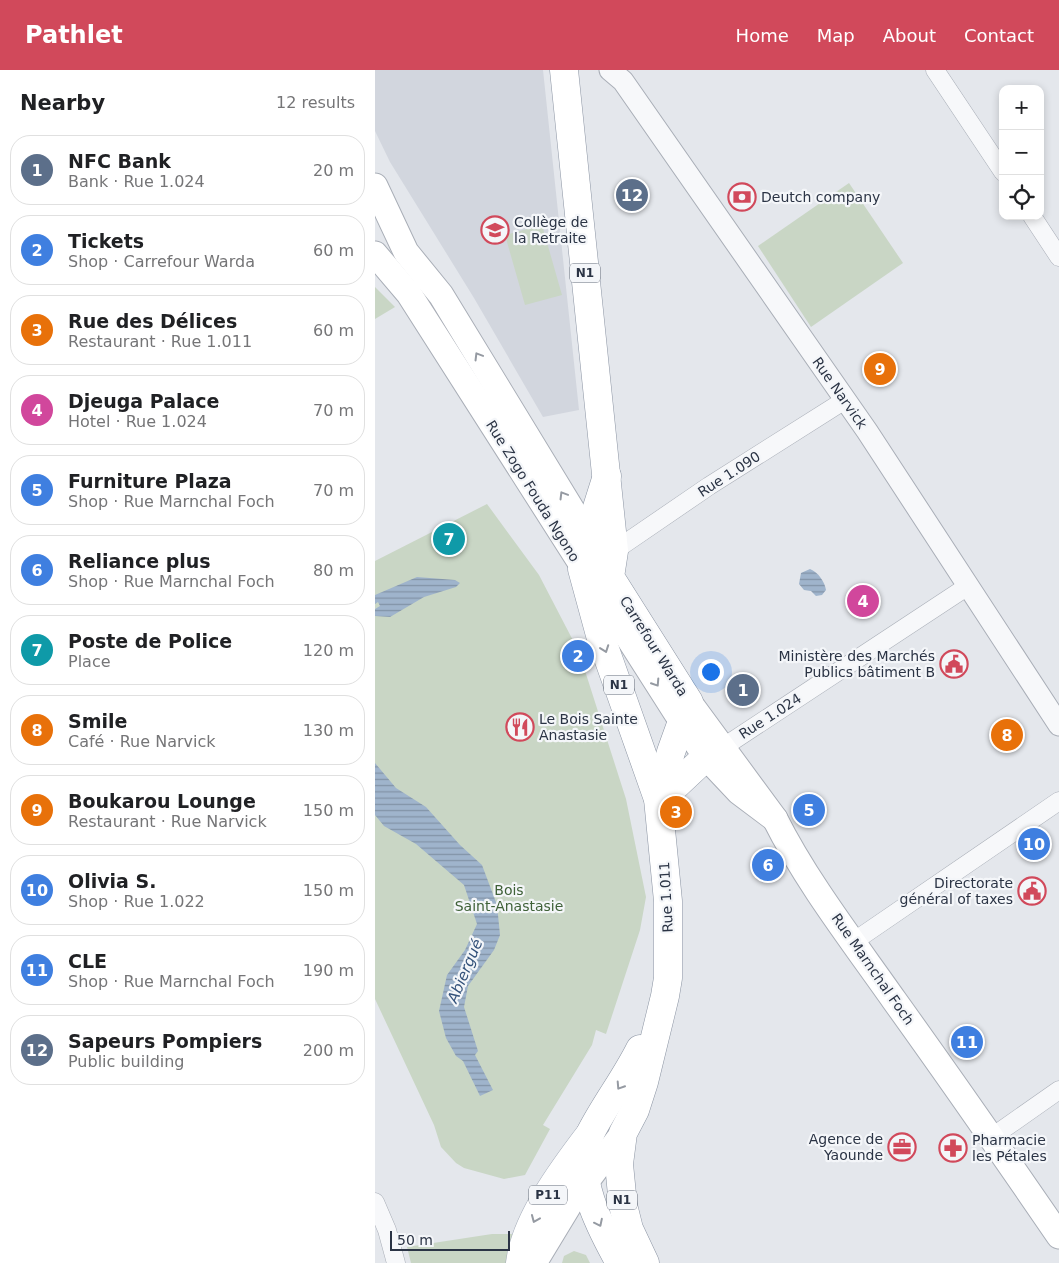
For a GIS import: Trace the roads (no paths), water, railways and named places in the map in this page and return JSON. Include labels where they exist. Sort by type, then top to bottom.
[{"type":"main road","name":"N1","points":[[564,70],[607,476],[612,564]]},
{"type":"main road","name":"Rue Zogo Fouda Ngono","points":[[375,186],[406,252],[441,295],[588,536],[612,564]]},
{"type":"main road","points":[[375,222],[406,252]]},
{"type":"main road","name":"Rue Zogo Fouda Ngono","points":[[406,252],[409,294],[582,569],[714,752],[739,792],[775,819]]},
{"type":"main road","points":[[379,258],[409,294]]},
{"type":"main road","name":"N1","points":[[607,476],[588,536],[582,569],[600,635],[659,798]]},
{"type":"main road","name":"Carrefour Warda","points":[[612,564],[685,712]]},
{"type":"main road","name":"N1","points":[[659,798],[685,712]]},
{"type":"main road","points":[[659,798],[714,752]]},
{"type":"main road","name":"Rue 1.011","points":[[623,1133],[635,1110],[644,1082],[668,978],[667,901],[659,798]]},
{"type":"main road","name":"Rue Marnchal Foch","points":[[775,819],[784,838],[853,942],[992,1137],[1059,1236]]},
{"type":"main road","name":"Rue 1.011","points":[[590,1134],[625,1079],[665,996]]},
{"type":"main road","name":"N1","points":[[623,1133],[619,1164],[623,1205],[629,1229],[645,1263]]},
{"type":"main road","points":[[534,1263],[571,1202],[623,1133]]},
{"type":"main road","name":"N1","points":[[590,1134],[584,1163],[593,1212],[620,1263]]},
{"type":"main road","name":"P11","points":[[520,1263],[521,1254],[537,1214],[558,1178],[590,1134]]},
{"type":"street","name":"Rue Narvick","points":[[610,70],[623,82],[845,400],[1059,725]]},
{"type":"street","points":[[935,70],[999,166]]},
{"type":"street","points":[[1035,220],[1059,257]]},
{"type":"street","name":"Rue 1.090","points":[[612,564],[709,486],[845,400]]},
{"type":"street","name":"Rue 1.024","points":[[714,752],[968,586]]},
{"type":"street","points":[[853,942],[1059,801]]},
{"type":"street","points":[[992,1137],[1059,1090]]},
{"type":"street","points":[[375,1202],[387,1230],[395,1263]]},
{"type":"water","points":[[810,569],[821,578],[824,584],[826,590],[822,595],[816,596],[811,591],[804,590],[799,584],[801,573]]},
{"type":"water","points":[[417,577],[455,580],[460,583],[456,587],[424,597],[390,617],[375,616],[375,609],[380,606],[378,602],[375,604],[375,595]]},
{"type":"water","name":"Abiergué","points":[[375,763],[396,788],[426,807],[460,845],[482,865],[497,905],[500,935],[494,950],[468,986],[464,1007],[478,1051],[475,1055],[493,1090],[480,1096],[463,1061],[456,1056],[446,1038],[439,1011],[447,975],[465,950],[477,924],[464,885],[416,844],[384,826],[375,815]]},
{"type":"place","name":"Sapeurs Pompiers","points":[[632,195]]},
{"type":"place","name":"Deutch company","points":[[742,197]]},
{"type":"place","name":"Collège de la Retraite","points":[[495,230]]},
{"type":"place","name":"Boukarou Lounge","points":[[880,369]]},
{"type":"place","name":"Poste de Police","points":[[449,539]]},
{"type":"place","name":"Djeuga Palace","points":[[863,601]]},
{"type":"place","name":"Tickets","points":[[578,656]]},
{"type":"place","name":"Ministère des Marchés Publics bâtiment B","points":[[954,664]]},
{"type":"place","name":"NFC Bank","points":[[743,690]]},
{"type":"place","name":"Le Bois Sainte Anastasie","points":[[520,727]]},
{"type":"place","name":"Smile","points":[[1007,735]]},
{"type":"place","name":"Furniture Plaza","points":[[809,810]]},
{"type":"place","name":"Rue des Délices","points":[[676,812]]},
{"type":"place","name":"Olivia S.","points":[[1034,844]]},
{"type":"place","name":"Reliance plus","points":[[768,865]]},
{"type":"place","name":"Directorate général of taxes","points":[[1032,891]]},
{"type":"place","name":"CLE","points":[[967,1042]]},
{"type":"place","name":"Agence de Yaounde","points":[[902,1147]]},
{"type":"place","name":"Pharmacie les Pétales","points":[[953,1148]]},
{"type":"park label","name":"Bois Saint-Anastasie","points":[[509,898]]}]
